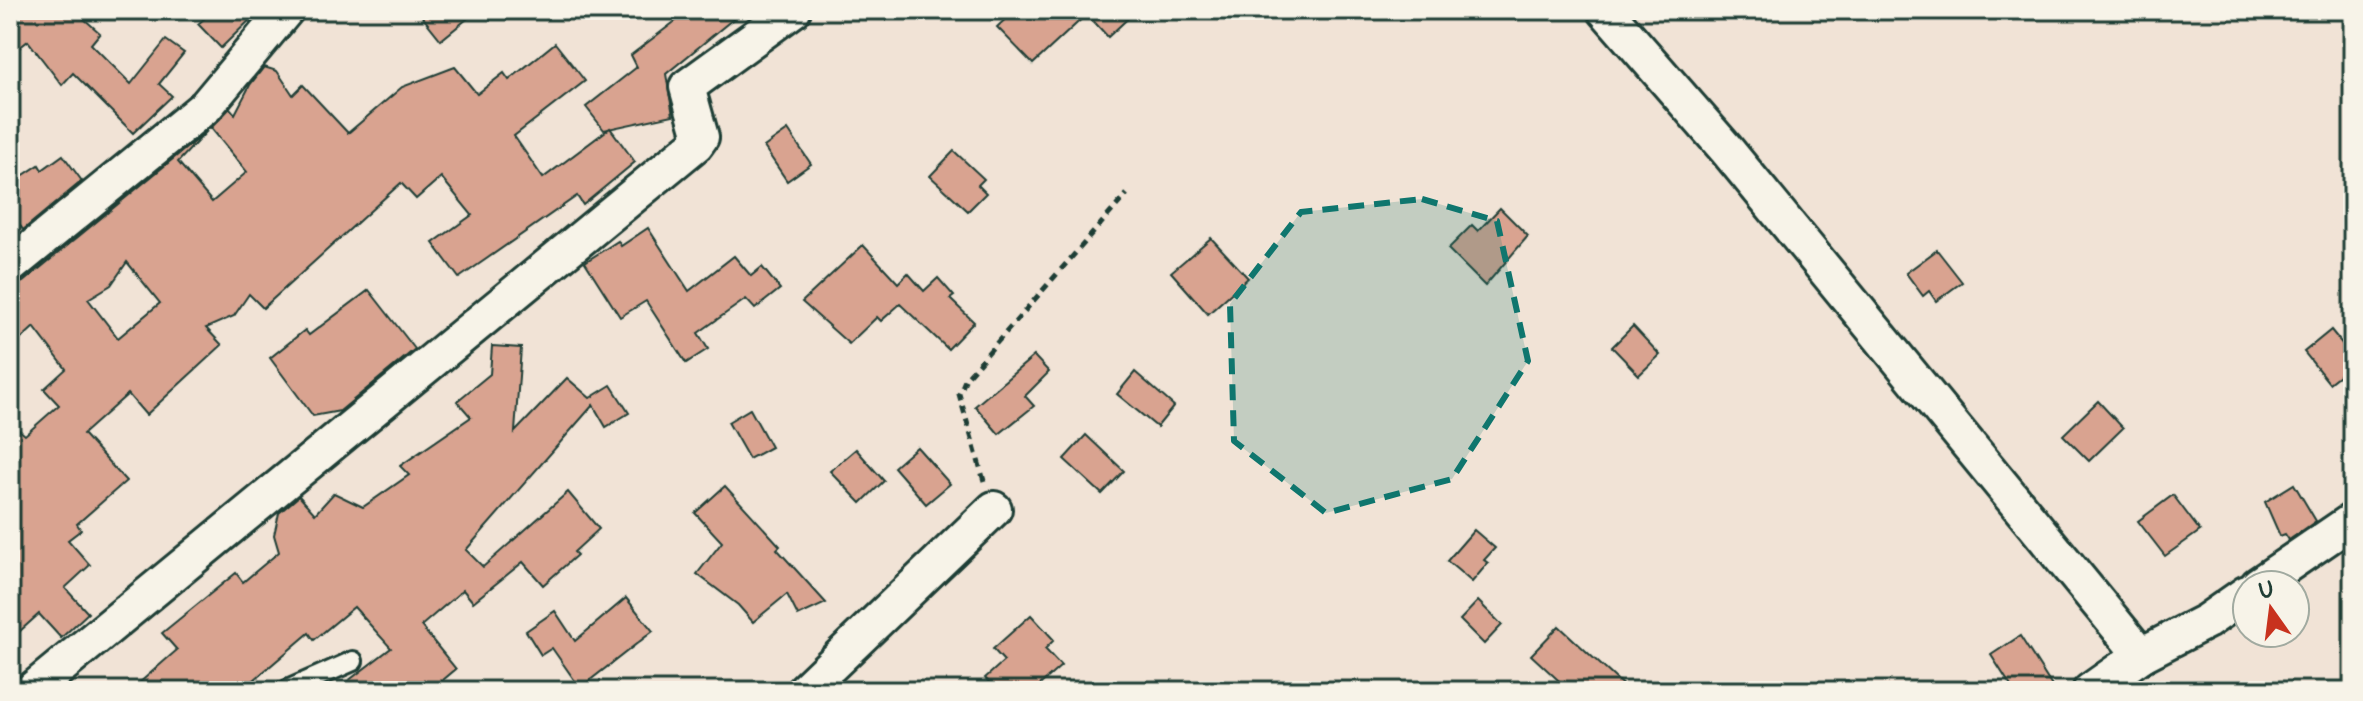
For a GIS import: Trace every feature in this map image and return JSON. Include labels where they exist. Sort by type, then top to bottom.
[{"type":"street","points":[[10,266],[206,106],[286,10]]},
{"type":"street","points":[[31,691],[696,144],[701,137],[687,87],[793,10]]},
{"type":"street","points":[[1605,10],[1726,149],[2141,655]]},
{"type":"street","points":[[804,691],[994,509]]},
{"type":"street","points":[[2281,569],[2353,520]]},
{"type":"street","points":[[2090,691],[2141,655],[2207,621],[2231,604]]},
{"type":"lane","points":[[285,691],[353,661]]},
{"type":"path","points":[[994,509],[982,495],[984,472],[959,394],[966,378],[1127,194]]},
{"type":"highlighted area","points":[[1422,199],[1497,221],[1528,361],[1452,479],[1326,513],[1234,441],[1230,304],[1301,212]]},
{"type":"building","points":[[10,10],[74,10],[100,33],[91,44],[131,84],[166,40],[184,53],[159,84],[172,96],[133,133],[73,73],[62,85],[28,41],[10,55]]},
{"type":"building","points":[[214,10],[260,10],[221,48],[198,24]]},
{"type":"building","points":[[417,10],[478,10],[441,40]]},
{"type":"building","points":[[690,10],[744,10],[666,74],[673,115],[604,130],[586,107],[637,67],[631,55]]},
{"type":"building","points":[[1015,10],[1137,10],[1108,37],[1087,14],[1033,64],[997,27]]},
{"type":"building","points":[[555,43],[585,81],[514,136],[543,178],[610,128],[635,162],[583,205],[577,196],[459,278],[433,243],[472,215],[441,177],[416,199],[401,183],[263,308],[249,294],[234,316],[206,328],[222,345],[146,415],[128,394],[83,434],[126,481],[77,524],[81,530],[68,540],[90,565],[65,588],[88,613],[61,638],[39,614],[10,640],[10,422],[25,435],[59,405],[44,389],[66,369],[34,327],[10,349],[10,286],[23,282],[207,131],[178,162],[212,202],[247,172],[211,128],[230,108],[235,114],[250,85],[264,67],[277,71],[293,95],[303,85],[348,133],[402,87],[455,67],[477,94],[504,73],[509,80]],"holes":[[[127,262],[160,303],[118,338],[88,299],[111,285]]]},
{"type":"building","points":[[788,130],[811,164],[787,181],[764,147]]},
{"type":"building","points":[[954,151],[984,179],[978,185],[986,193],[968,211],[930,176]]},
{"type":"building","points":[[63,155],[82,181],[23,230],[10,210],[10,184],[39,165],[42,170]]},
{"type":"building","points":[[1500,208],[1528,236],[1485,286],[1448,249],[1472,225],[1478,231]]},
{"type":"building","points":[[648,228],[689,291],[734,256],[751,276],[762,267],[780,289],[755,309],[746,299],[698,333],[708,349],[686,363],[646,301],[620,317],[585,262],[618,241],[621,246]]},
{"type":"building","points":[[1211,238],[1248,278],[1208,314],[1171,272]]},
{"type":"building","points":[[863,245],[898,283],[908,273],[924,291],[938,278],[954,296],[950,299],[974,322],[948,349],[900,304],[881,321],[877,317],[849,344],[802,302]]},
{"type":"building","points":[[1937,250],[1962,282],[1936,301],[1929,291],[1923,296],[1906,273]]},
{"type":"building","points":[[369,290],[415,349],[340,411],[313,416],[270,358],[305,330],[309,335]]},
{"type":"building","points":[[1633,326],[1660,355],[1639,375],[1612,347]]},
{"type":"building","points":[[2331,330],[2353,357],[2353,364],[2329,383],[2304,352]]},
{"type":"building","points":[[492,346],[521,348],[515,432],[567,378],[590,398],[611,385],[629,413],[606,427],[593,405],[466,550],[483,567],[568,492],[599,529],[574,552],[577,555],[543,585],[523,562],[473,602],[463,590],[421,626],[456,669],[430,691],[335,691],[391,648],[354,607],[314,640],[309,633],[241,691],[130,691],[177,650],[162,633],[236,573],[243,582],[279,552],[274,535],[279,513],[299,496],[315,514],[334,493],[363,507],[409,475],[400,466],[471,417],[457,401],[490,374]]},
{"type":"building","points":[[1034,356],[1049,372],[1025,396],[1034,406],[999,434],[975,406]]},
{"type":"building","points":[[1135,372],[1174,406],[1157,427],[1117,394]]},
{"type":"building","points":[[2098,401],[2123,428],[2089,461],[2063,435]]},
{"type":"building","points":[[750,409],[771,447],[749,459],[728,422]]},
{"type":"building","points":[[1086,435],[1124,471],[1102,494],[1064,459]]},
{"type":"building","points":[[917,447],[950,484],[926,504],[894,467]]},
{"type":"building","points":[[856,449],[884,481],[861,503],[830,471]]},
{"type":"building","points":[[2294,484],[2316,521],[2289,540],[2285,534],[2280,536],[2265,502]]},
{"type":"building","points":[[725,486],[780,546],[777,549],[826,603],[798,616],[787,594],[753,622],[738,605],[697,574],[722,542],[695,513]]},
{"type":"building","points":[[2173,495],[2200,531],[2165,556],[2138,521]]},
{"type":"building","points":[[1474,530],[1495,548],[1484,560],[1488,563],[1472,582],[1447,561]]},
{"type":"building","points":[[626,598],[653,631],[580,688],[552,648],[541,655],[526,631],[555,611],[575,641]]},
{"type":"building","points":[[1478,601],[1502,625],[1484,644],[1460,620]]},
{"type":"building","points":[[1031,615],[1054,640],[1045,649],[1061,666],[1033,691],[997,691],[985,678],[1004,661],[993,649]]},
{"type":"building","points":[[1559,626],[1629,691],[1570,691],[1531,655]]},
{"type":"building","points":[[2020,636],[2055,691],[2014,691],[1991,655]]}]
